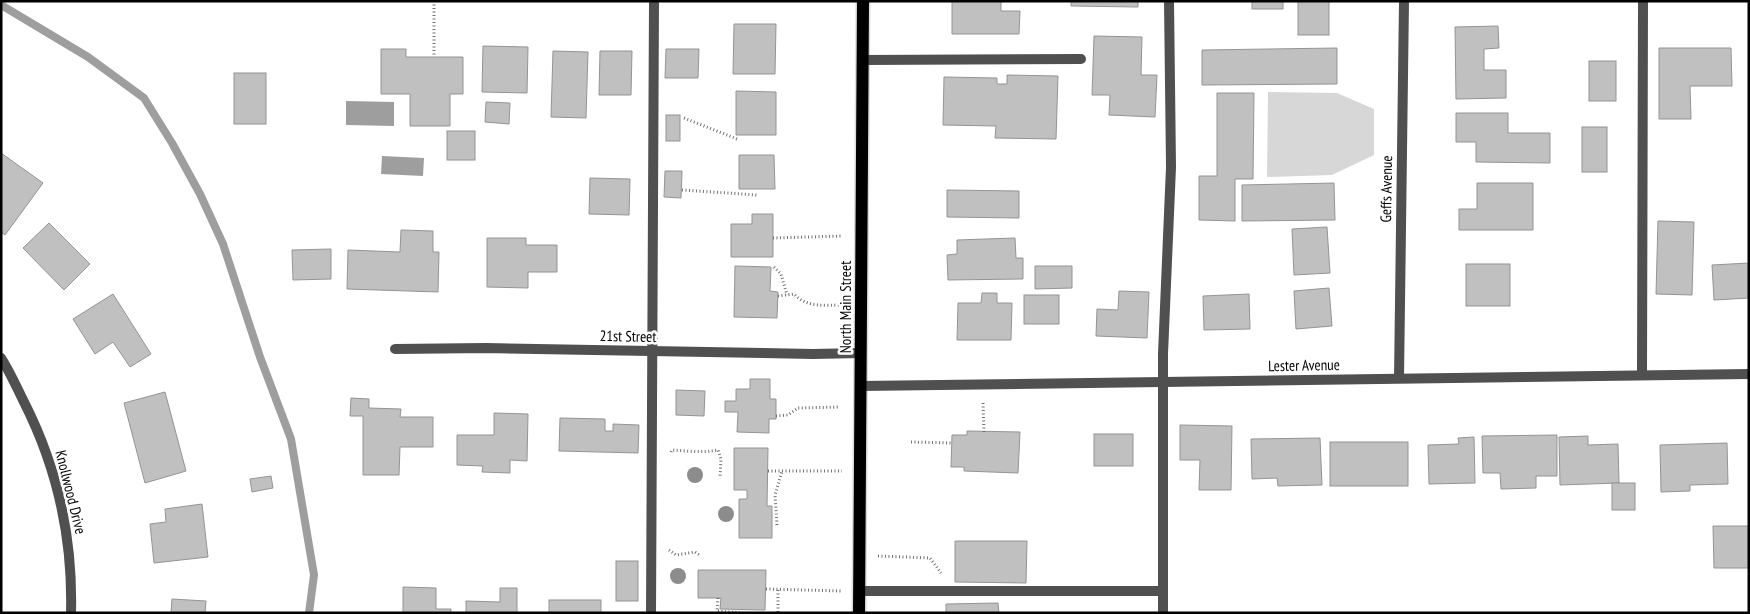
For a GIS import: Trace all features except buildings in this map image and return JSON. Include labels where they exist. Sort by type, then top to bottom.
[{"type":"main road","name":"North Main Street","points":[[859,613],[863,1]]},
{"type":"street","points":[[651,613],[654,351],[654,1]]},
{"type":"street","points":[[1163,613],[1163,382],[1171,167],[1169,1]]},
{"type":"street","name":"Geffs Avenue","points":[[1399,378],[1404,1]]},
{"type":"street","points":[[1642,375],[1643,1]]},
{"type":"street","points":[[863,60],[1081,59]]},
{"type":"street","name":"21st Street","points":[[395,349],[486,348],[813,354],[861,353]]},
{"type":"street","name":"Knollwood Drive","points":[[1,358],[41,435],[54,471],[69,547],[71,613]]},
{"type":"street","name":"Lester Avenue","points":[[861,386],[1749,374]]},
{"type":"street","points":[[860,591],[1163,591]]},
{"type":"path","points":[[434,1],[434,58]]},
{"type":"path","points":[[684,118],[737,140]]},
{"type":"path","points":[[682,190],[758,195]]},
{"type":"path","points":[[773,238],[861,236]]},
{"type":"path","points":[[774,267],[781,274],[787,295]]},
{"type":"path","points":[[778,296],[794,294],[800,301],[814,305],[861,305]]},
{"type":"path","points":[[983,384],[984,432]]},
{"type":"path","points":[[776,416],[788,415],[798,408],[861,407]]},
{"type":"path","points":[[911,442],[952,443]]},
{"type":"path","points":[[668,457],[672,450],[694,452],[718,450],[721,459],[720,477]]},
{"type":"path","points":[[768,471],[860,471]]},
{"type":"path","points":[[777,525],[775,495],[782,471]]},
{"type":"path","points":[[668,542],[669,550],[676,554],[695,552],[701,556]]},
{"type":"path","points":[[860,556],[930,558],[942,574],[948,575]]},
{"type":"path","points":[[766,589],[860,591]]},
{"type":"path","points":[[778,590],[778,613]]},
{"type":"path","points":[[718,598],[717,611],[742,613]]},
{"type":"shaded area","points":[[1268,92],[1337,93],[1374,109],[1374,155],[1332,175],[1267,177]]},
{"type":"shaded area","points":[[346,101],[394,102],[394,126],[346,125]]},
{"type":"shaded area","points":[[382,156],[424,158],[423,176],[381,174]]},
{"type":"waterway","points":[[1,5],[88,57],[144,98],[172,143],[200,194],[223,244],[260,357],[291,439],[314,575],[309,613]]}]
